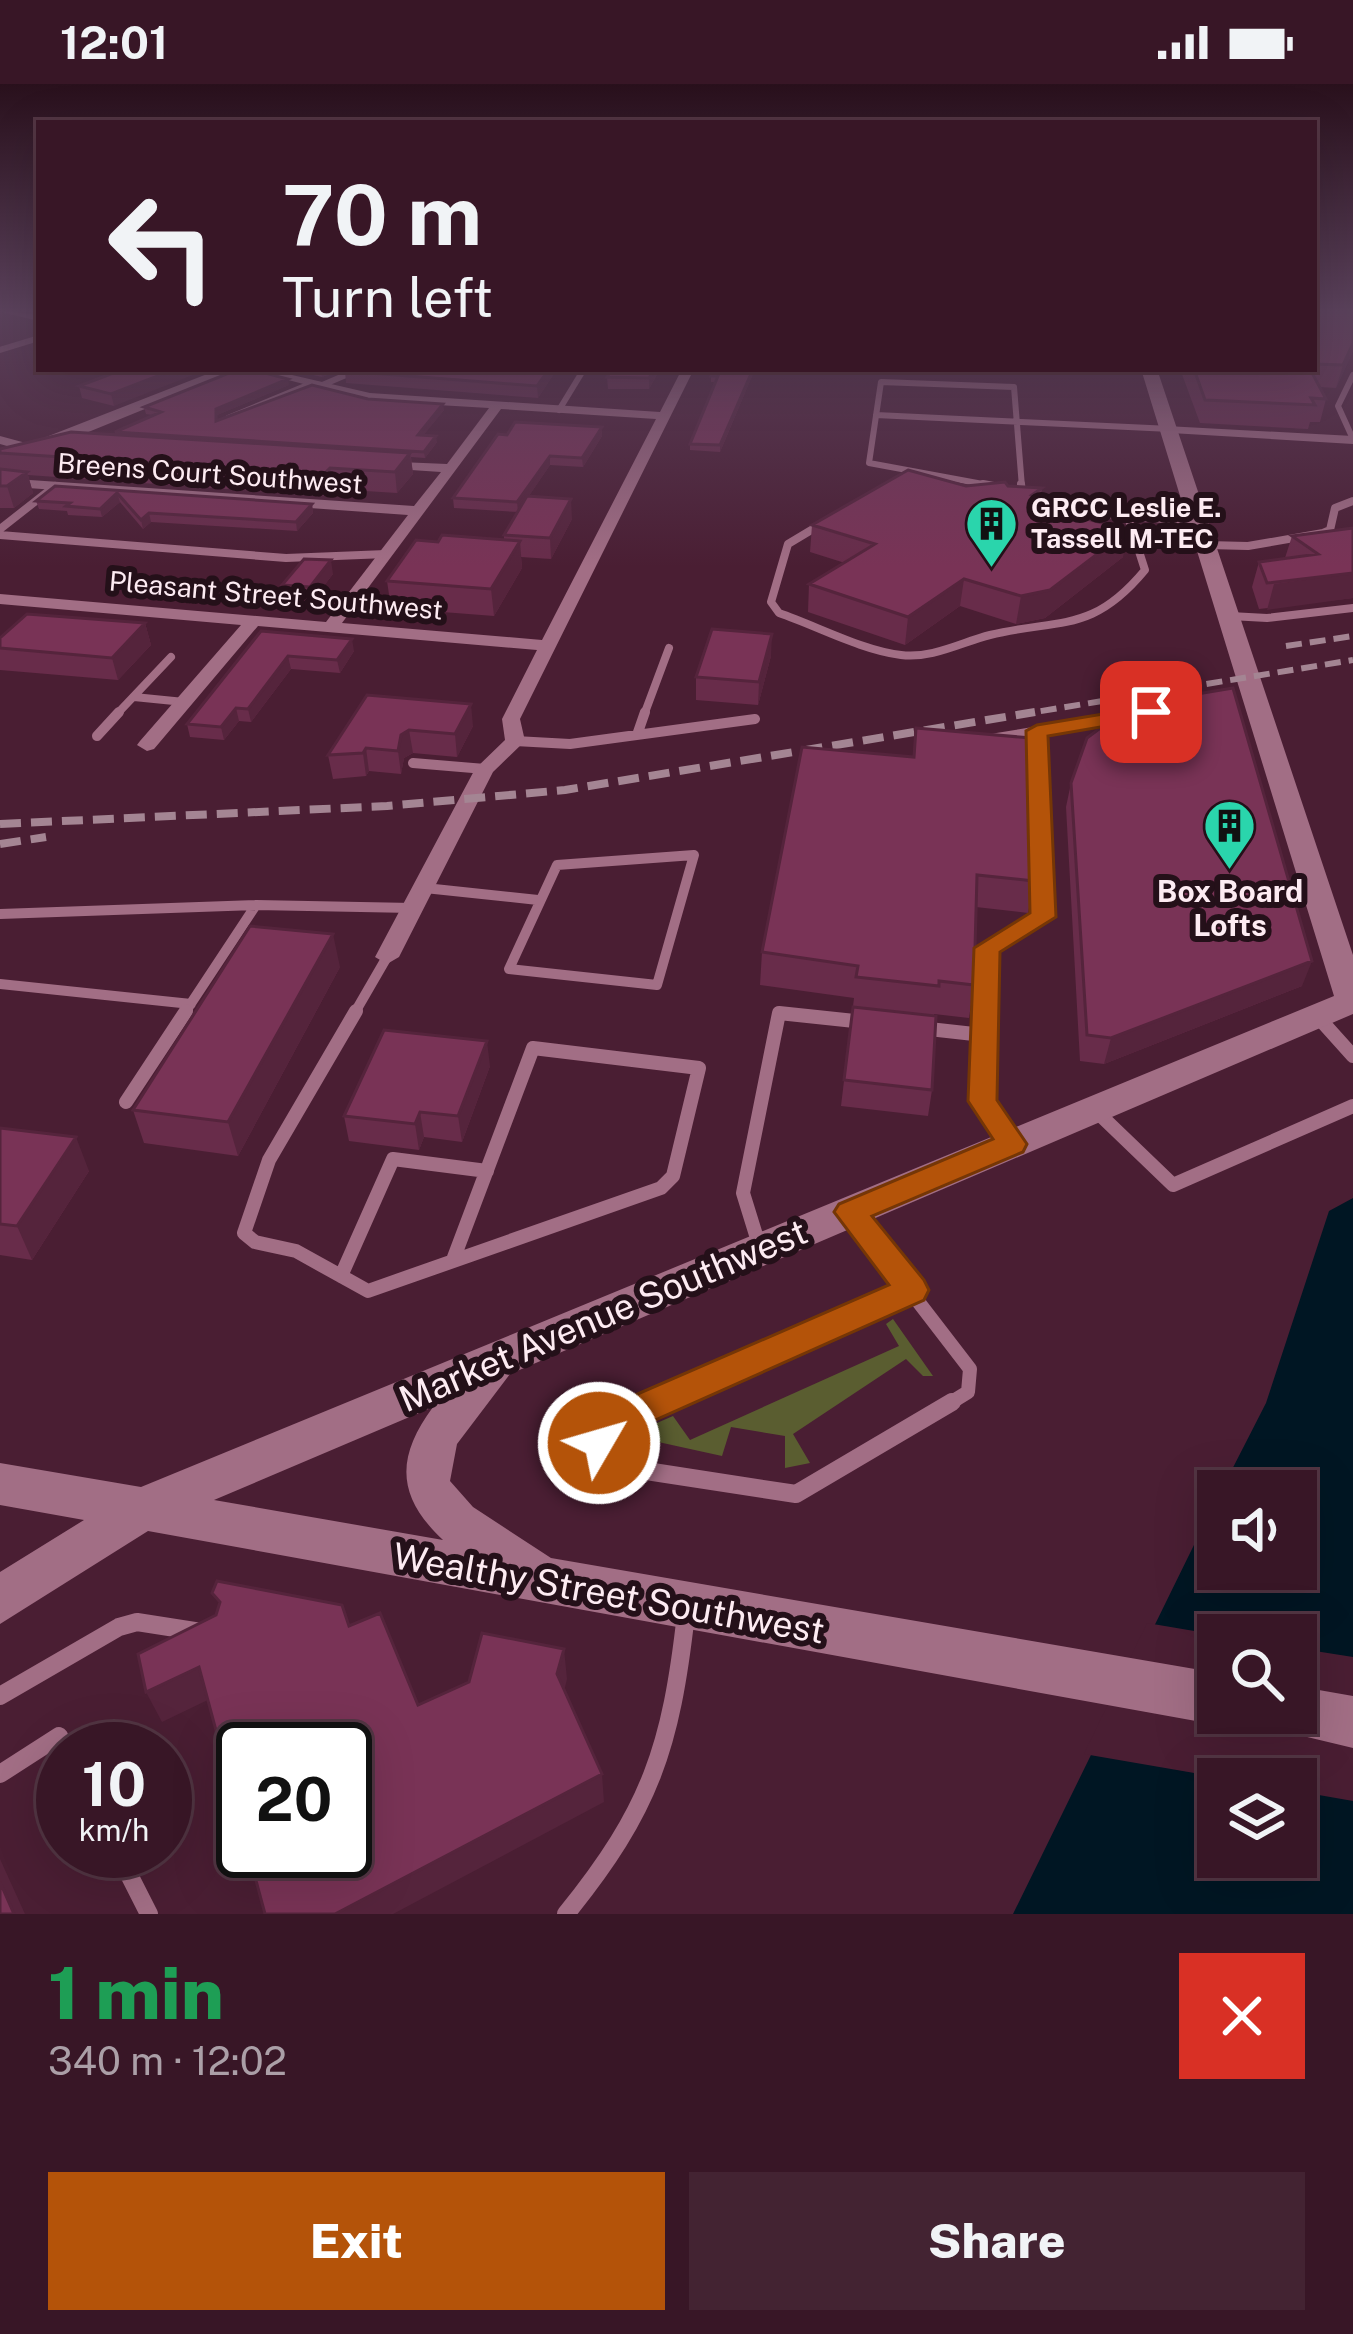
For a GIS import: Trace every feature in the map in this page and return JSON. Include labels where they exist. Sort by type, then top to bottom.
[{"type":"main road","points":[[0,462],[166,396]]},
{"type":"main road","points":[[1159,396],[1230,616],[1249,696],[1341,1006]]},
{"type":"main road","name":"Market Avenue Southwest","points":[[0,1600],[144,1508],[1341,1006]]},
{"type":"main road","points":[[499,1359],[439,1430],[429,1448],[425,1478],[438,1504],[464,1529],[562,1584]]},
{"type":"main road","name":"Wealthy Street Southwest","points":[[0,1484],[1197,1695]]},
{"type":"main road","points":[[1317,1716],[1353,1722]]},
{"type":"street","points":[[367,396],[666,416]]},
{"type":"street","points":[[387,957],[485,769],[515,741],[511,719],[675,396]]},
{"type":"street","points":[[332,627],[497,406]]},
{"type":"street","points":[[1171,429],[1353,440]]},
{"type":"street","points":[[0,440],[41,446],[95,445]]},
{"type":"street","points":[[368,463],[452,468]]},
{"type":"street","name":"Breens Court Southwest","points":[[0,482],[417,511]]},
{"type":"street","name":"Pleasant Street Southwest","points":[[0,599],[548,646]]},
{"type":"street","points":[[147,745],[254,620]]},
{"type":"lane","points":[[220,421],[285,396]]},
{"type":"lane","points":[[559,410],[567,396]]},
{"type":"lane","points":[[878,396],[868,464],[1022,492],[1248,546],[1323,533],[1330,530],[1335,508],[1353,501]]},
{"type":"lane","points":[[1016,396],[1022,492]]},
{"type":"lane","points":[[1343,396],[1338,406],[1353,440]]},
{"type":"lane","points":[[876,415],[1171,429]]},
{"type":"lane","points":[[896,480],[911,471]]},
{"type":"lane","points":[[0,532],[55,486]]},
{"type":"lane","points":[[827,521],[788,544],[771,602],[779,613],[901,655],[932,653],[993,634],[1070,626],[1125,594],[1145,570],[1128,517]]},
{"type":"lane","points":[[0,532],[286,559],[386,554]]},
{"type":"lane","points":[[1230,616],[1267,618],[1353,608]]},
{"type":"lane","points":[[637,735],[669,648]]},
{"type":"lane","points":[[97,736],[171,657]]},
{"type":"lane","points":[[134,697],[184,702]]},
{"type":"lane","points":[[970,742],[1143,714]]},
{"type":"lane","points":[[515,741],[570,744],[755,719]]},
{"type":"lane","points":[[1012,1144],[982,1101],[987,948],[1043,917],[1037,731]]},
{"type":"lane","points":[[413,763],[485,769]]},
{"type":"lane","points":[[694,855],[657,986],[509,969],[538,900],[557,865],[694,855]]},
{"type":"lane","points":[[0,914],[419,898],[538,900]]},
{"type":"lane","points":[[126,1102],[256,904]]},
{"type":"lane","points":[[387,957],[361,1009],[301,1100],[244,1233],[255,1242],[296,1251],[368,1292],[661,1188],[673,1175],[699,1068],[533,1048],[453,1260]]},
{"type":"lane","points":[[0,984],[190,1004]]},
{"type":"lane","points":[[1341,1006],[1353,1056]]},
{"type":"lane","points":[[760,1250],[743,1193],[779,1012],[983,1035]]},
{"type":"lane","points":[[1095,1109],[1173,1185],[1353,1106]]},
{"type":"lane","points":[[341,1276],[393,1159],[487,1171]]},
{"type":"lane","points":[[850,1212],[912,1290],[970,1370],[968,1392],[796,1494],[627,1468],[603,1454],[601,1432],[609,1424],[912,1290]]},
{"type":"lane","points":[[566,1914],[623,1846],[649,1799],[665,1755],[687,1607]]},
{"type":"lane","points":[[0,1696],[118,1627],[155,1624],[220,1636]]},
{"type":"lane","points":[[0,1774],[36,1751]]},
{"type":"lane","points":[[130,1878],[148,1914]]},
{"type":"green space","points":[[893,1319],[933,1376],[923,1376],[906,1359],[793,1434],[810,1463],[785,1468],[785,1436],[731,1427],[722,1456],[640,1438],[643,1429],[673,1416],[690,1440],[899,1346],[886,1324]]},
{"type":"water","points":[[1353,1198],[1353,1914],[1013,1914],[1197,1539],[1197,1590],[1317,1590],[1317,1470],[1232,1470],[1266,1403],[1329,1211]]},
{"type":"pier","points":[[1147,1623],[1197,1631],[1197,1734],[1317,1734],[1317,1651],[1353,1657],[1353,1801],[1317,1795],[1317,1758],[1197,1758],[1197,1773],[1084,1754]]},
{"type":"building","points":[[171,396],[246,396],[216,409],[216,421],[282,396],[443,404],[418,435],[436,436],[424,452],[115,432],[161,412],[144,407]]},
{"type":"building","points":[[710,396],[741,396],[720,445],[690,444]]},
{"type":"building","points":[[1204,396],[1325,396],[1326,399],[1311,398],[1315,405]]},
{"type":"building","points":[[515,422],[602,427],[582,458],[550,456],[517,502],[453,498],[498,434],[507,435]]},
{"type":"building","points":[[71,432],[410,453],[395,472],[330,468],[324,474],[0,453],[0,449]]},
{"type":"building","points":[[0,469],[27,472],[0,486]]},
{"type":"building","name":"GRCC Leslie E. Tassell M-TEC","points":[[908,470],[966,486],[1005,482],[1042,488],[1032,495],[1062,503],[1053,510],[1129,530],[1050,590],[1021,596],[964,579],[908,617],[809,584],[875,544],[812,525]]},
{"type":"building","points":[[55,486],[312,504],[296,522],[149,513],[141,520],[117,493],[100,509],[36,501]]},
{"type":"building","points":[[527,496],[571,499],[550,538],[504,535]]},
{"type":"building","points":[[1353,528],[1353,573],[1267,583],[1259,562],[1318,554],[1292,536]]},
{"type":"building","points":[[442,535],[520,541],[491,589],[387,581],[416,540],[438,542]]},
{"type":"building","points":[[304,559],[331,560],[310,587],[282,585]]},
{"type":"building","points":[[27,614],[145,623],[112,658],[0,648],[0,638]]},
{"type":"building","points":[[712,629],[772,634],[759,682],[696,677]]},
{"type":"building","points":[[261,631],[352,639],[337,660],[288,656],[248,709],[236,708],[221,727],[187,724]]},
{"type":"building","name":"Box Board Lofts","points":[[1233,688],[1312,961],[1111,1038],[1087,1035],[1071,783],[1087,738],[1131,705]]},
{"type":"building","points":[[367,695],[471,704],[455,734],[409,730],[401,735],[398,751],[366,748],[363,753],[328,755]]},
{"type":"building","points":[[916,728],[1031,738],[1034,881],[977,875],[974,985],[856,977],[858,966],[762,952],[802,747],[914,757]]},
{"type":"building","points":[[250,926],[333,934],[228,1122],[133,1110]]},
{"type":"building","points":[[853,1007],[936,1016],[932,1090],[844,1080]]},
{"type":"building","points":[[384,1030],[487,1041],[458,1116],[420,1112],[415,1124],[344,1116]]},
{"type":"building","points":[[0,1128],[76,1137],[17,1226],[0,1224]]},
{"type":"building","points":[[217,1581],[342,1605],[349,1626],[380,1613],[418,1705],[469,1682],[482,1633],[564,1649],[557,1674],[602,1774],[335,1914],[265,1914],[255,1878],[372,1878],[372,1722],[216,1722],[216,1730],[199,1667],[146,1692],[138,1654],[216,1615],[220,1602],[212,1593]]},
{"type":"building","points":[[0,1882],[14,1914],[0,1914]]},
{"type":"railway","points":[[1286,646],[1353,636]]},
{"type":"railway","points":[[1017,715],[1353,660]]},
{"type":"railway","points":[[0,824],[387,806],[565,790],[1035,712]]},
{"type":"railway","points":[[0,844],[46,837]]},
{"type":"place","name":"GRCC Leslie E. Tassell M-TEC","points":[[992,569]]},
{"type":"place","name":"Box Board Lofts","points":[[1230,872]]},
{"type":"route","points":[[599,1443],[609,1424],[912,1290],[850,1212],[1012,1144],[982,1101],[987,948],[1043,917],[1037,731],[1151,712]]}]
